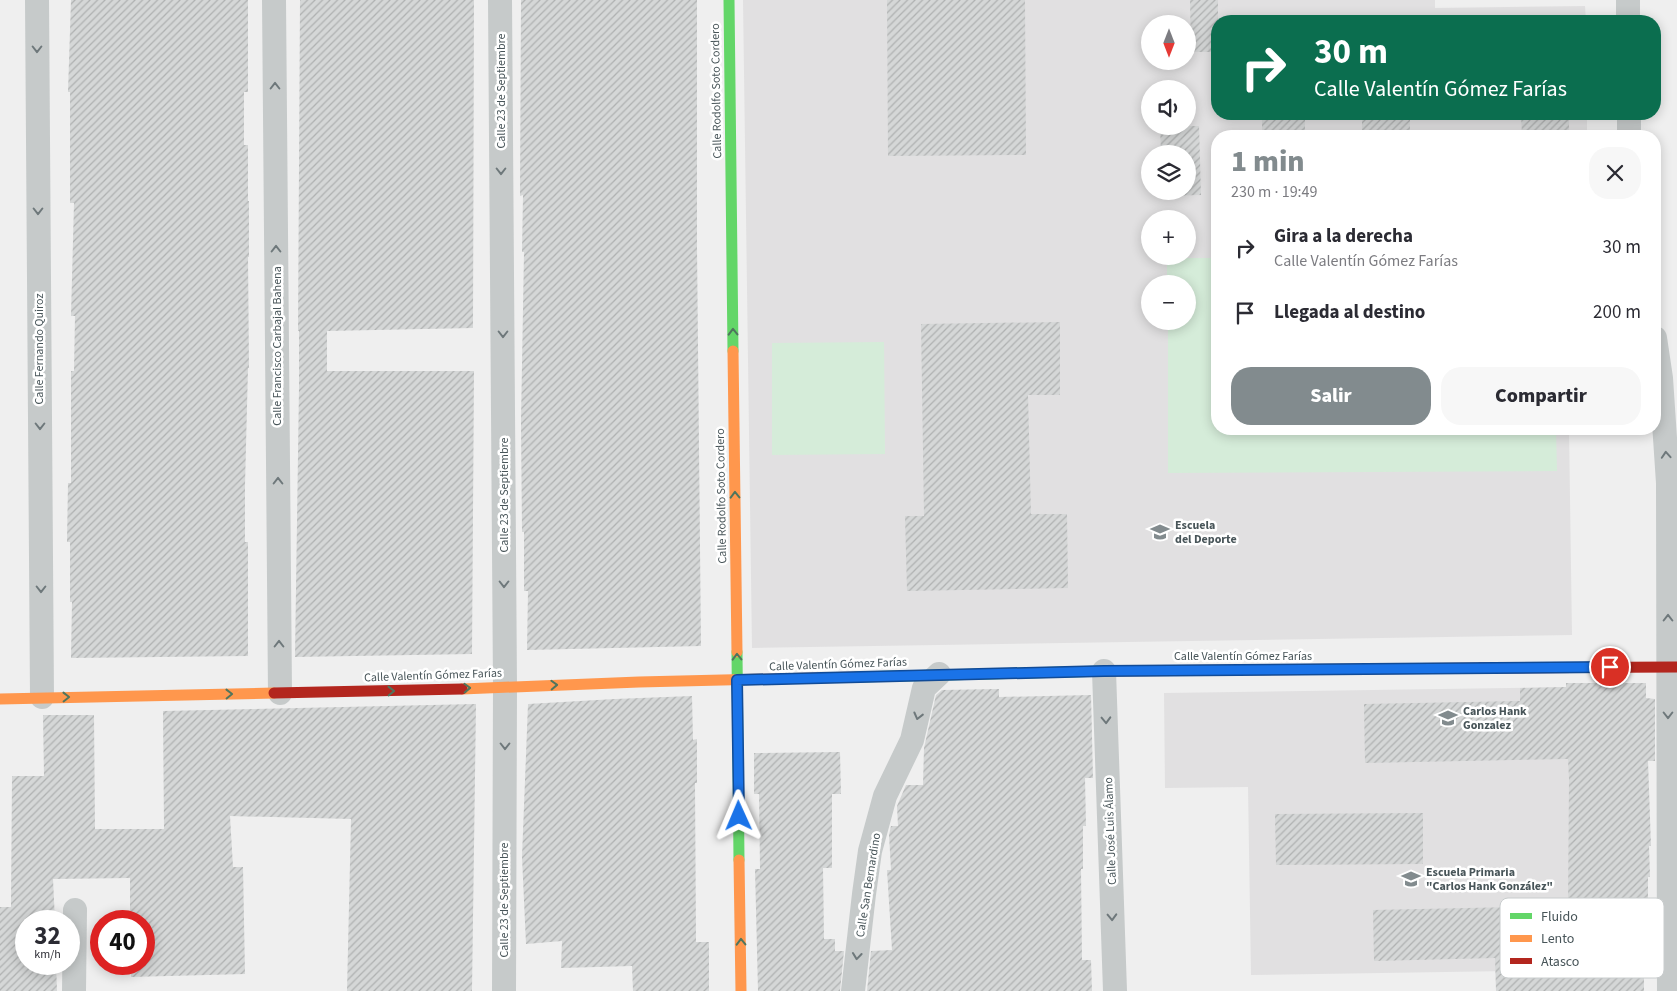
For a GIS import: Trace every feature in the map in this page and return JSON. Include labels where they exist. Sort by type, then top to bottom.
[{"type":"main road","name":"Calle Rodolfo Soto Cordero","points":[[729,0],[741,991]]},
{"type":"main road","name":"Calle Valentín Gómez Farías","points":[[0,698],[280,693],[939,674],[1672,666]]},
{"type":"street","name":"Calle Fernando Quiroz","points":[[37,0],[42,697]]},
{"type":"street","name":"Calle Francisco Carbajal Bahena","points":[[274,0],[280,693]]},
{"type":"street","name":"Calle 23 de Septiembre","points":[[500,0],[505,687],[504,991]]},
{"type":"street","points":[[1628,0],[1628,15]]},
{"type":"street","points":[[1661,378],[1672,483],[1669,991]]},
{"type":"street","name":"Calle José Luis Álamo","points":[[1104,671],[1115,991]]},
{"type":"street","name":"Calle San Bernardino","points":[[853,991],[868,869],[885,796],[912,740],[924,688],[939,674]]},
{"type":"street","points":[[74,975],[74,991]]},
{"type":"shaded area","name":"Escuela del Deporte","points":[[743,0],[1435,0],[1435,8],[1585,6],[1586,15],[1211,15],[1211,120],[1587,120],[1587,130],[1211,130],[1211,435],[1569,435],[1572,635],[752,648]]},
{"type":"shaded area","name":"Escuela Primaria \"Carlos Hank González\"","points":[[1570,687],[1572,898],[1500,898],[1500,971],[1251,975],[1248,787],[1165,788],[1164,693]]},
{"type":"green space","points":[[1196,258],[1211,258],[1211,435],[1556,435],[1557,471],[1168,473],[1168,330],[1196,330],[1196,275],[1167,275],[1167,265],[1196,265]]},
{"type":"green space","points":[[884,342],[885,454],[772,455],[772,343]]},
{"type":"building","points":[[71,0],[248,0],[248,92],[244,92],[244,145],[248,145],[249,201],[249,368],[245,485],[245,542],[248,542],[248,656],[71,658],[70,542],[67,542],[68,483],[71,483],[71,371],[74,371],[75,316],[71,316],[74,203],[70,203],[70,92],[68,92]]},
{"type":"building","points":[[300,0],[474,0],[473,328],[327,331],[327,371],[474,371],[472,654],[295,657],[299,387]]},
{"type":"building","points":[[521,0],[697,0],[697,247],[701,646],[527,650],[528,591],[524,591],[524,532],[522,532],[521,422],[524,252],[522,252],[523,195],[520,196]]},
{"type":"building","points":[[887,0],[1025,0],[1026,155],[888,156]]},
{"type":"building","points":[[1190,0],[1218,0],[1218,15],[1211,15],[1211,52],[1196,52],[1196,15],[1190,15]]},
{"type":"building","points":[[1262,120],[1305,120],[1305,130],[1262,130]]},
{"type":"building","points":[[1362,120],[1410,120],[1410,130],[1362,130]]},
{"type":"building","points":[[1521,120],[1569,120],[1569,130],[1522,130]]},
{"type":"building","points":[[1196,126],[1199,126],[1201,195],[1196,195],[1196,145],[1161,145],[1160,135],[1196,135]]},
{"type":"building","points":[[1060,322],[1060,395],[1028,395],[1031,514],[1067,514],[1068,588],[907,591],[905,516],[924,516],[921,324]]},
{"type":"building","points":[[1566,683],[1646,683],[1646,698],[1655,699],[1655,761],[1648,761],[1651,846],[1649,846],[1650,877],[1648,877],[1648,898],[1568,898],[1568,759],[1365,763],[1364,704],[1520,701],[1520,688],[1566,687]]},
{"type":"building","points":[[999,689],[999,697],[1091,695],[1093,778],[1085,778],[1086,826],[1083,826],[1083,869],[1081,869],[1082,960],[1091,960],[1092,991],[867,991],[871,951],[892,950],[887,870],[891,870],[889,835],[891,826],[898,826],[897,806],[906,785],[923,785],[924,748],[936,695],[942,690]]},
{"type":"building","points":[[692,696],[693,740],[697,739],[697,783],[695,783],[696,942],[709,942],[709,991],[633,991],[632,966],[561,968],[562,941],[526,944],[522,857],[528,704]]},
{"type":"building","points":[[476,704],[472,991],[347,991],[351,819],[230,816],[233,867],[243,867],[245,974],[131,977],[131,975],[155,975],[155,910],[130,910],[130,878],[53,879],[54,910],[15,910],[15,975],[56,975],[57,991],[0,991],[0,907],[11,907],[12,776],[44,776],[43,715],[94,715],[95,829],[164,829],[163,711]]},
{"type":"building","points":[[840,752],[841,794],[832,794],[832,868],[823,868],[824,939],[835,939],[835,951],[844,951],[840,991],[758,991],[755,869],[760,869],[759,794],[754,794],[754,753]]},
{"type":"building","points":[[1423,813],[1423,864],[1276,865],[1275,814]]},
{"type":"building","points":[[1500,907],[1500,978],[1644,978],[1644,991],[1496,991],[1495,958],[1374,961],[1373,910]]},
{"type":"traffic: fast","points":[[729,0],[733,351]]},
{"type":"traffic: fast","points":[[737,652],[739,860]]},
{"type":"traffic: fast","points":[[856,677],[1107,671]]},
{"type":"traffic: slow","points":[[733,351],[737,652]]},
{"type":"traffic: slow","points":[[1107,671],[1480,668]]},
{"type":"traffic: slow","points":[[462,689],[639,682],[856,677]]},
{"type":"traffic: slow","points":[[0,699],[274,693]]},
{"type":"traffic: slow","points":[[739,860],[741,991]]},
{"type":"traffic: jam","points":[[1480,668],[1677,667]]},
{"type":"traffic: jam","points":[[274,693],[462,689]]},
{"type":"place","name":"Escuela del Deporte","points":[[1160,532]]},
{"type":"place","name":"Carlos Hank Gonzalez","points":[[1448,718]]},
{"type":"place","name":"Escuela Primaria \"Carlos Hank González\"","points":[[1411,879]]},
{"type":"route","points":[[739,816],[737,680],[1104,671],[1610,667]]}]
